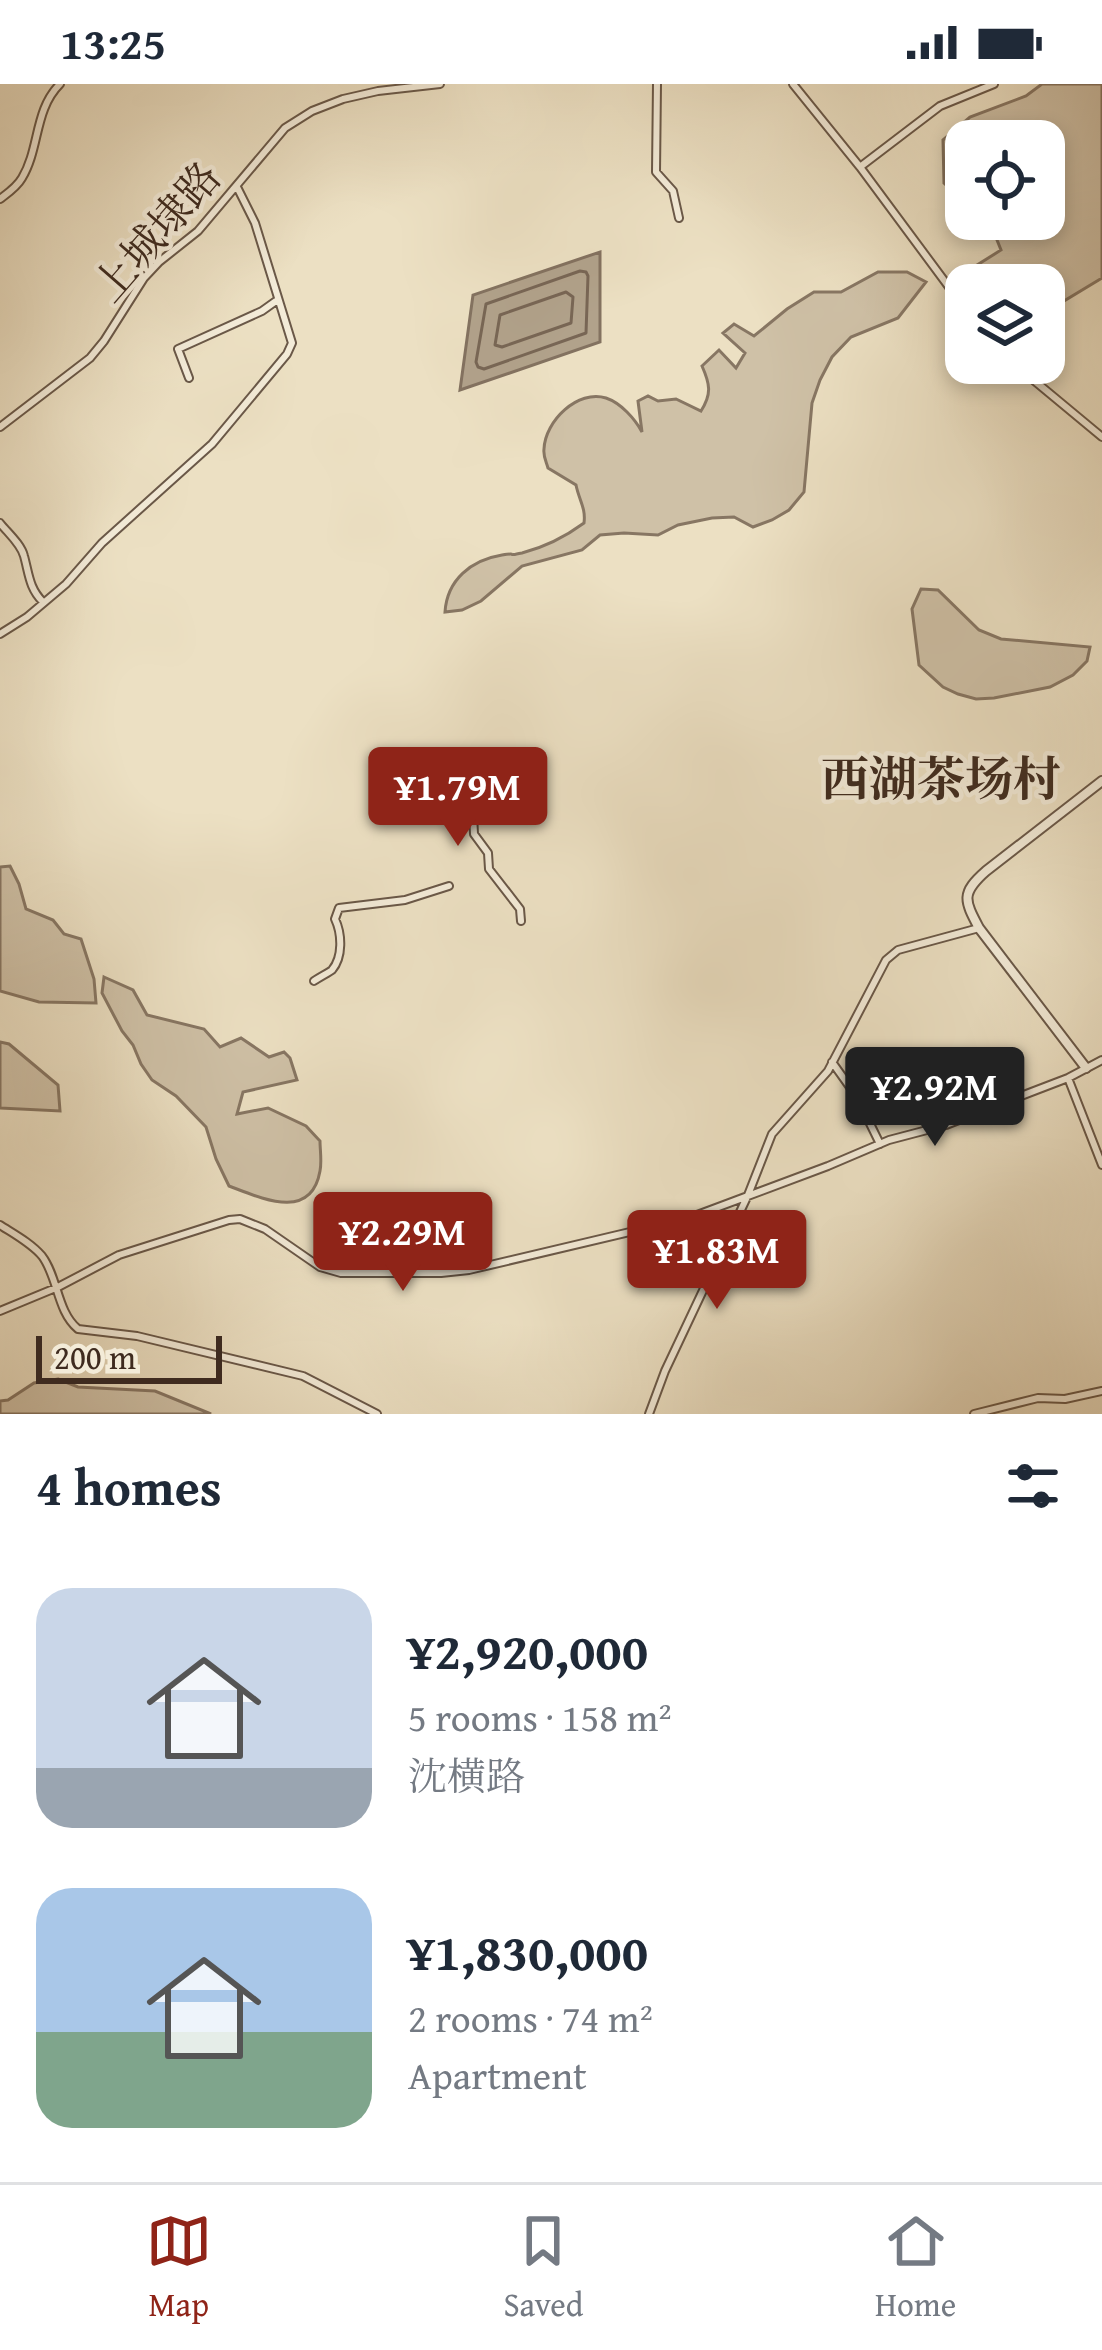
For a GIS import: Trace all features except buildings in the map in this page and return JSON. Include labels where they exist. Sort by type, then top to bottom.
[{"type":"street","points":[[0,200],[25,174],[47,98],[60,84]]},
{"type":"street","name":"上城埭路","points":[[0,428],[90,358],[144,278],[197,231],[285,128],[343,99],[440,84]]},
{"type":"street","points":[[657,84],[656,172],[673,191],[679,218]]},
{"type":"street","points":[[793,84],[945,282]]},
{"type":"street","points":[[860,167],[940,106],[994,84]]},
{"type":"street","points":[[0,634],[44,603],[102,543],[212,445],[287,354],[292,343],[255,223],[237,187]]},
{"type":"street","points":[[189,378],[178,349],[278,300]]},
{"type":"street","points":[[1038,384],[1102,437]]},
{"type":"street","points":[[0,523],[22,551],[33,591],[44,603]]},
{"type":"street","points":[[458,756],[472,795],[473,835],[488,853],[489,869],[520,909],[521,921]]},
{"type":"street","points":[[1086,1068],[980,928],[967,895],[970,885],[1102,781]]},
{"type":"street","points":[[314,981],[333,969],[338,957],[340,929],[335,919],[340,908],[405,901],[449,886]]},
{"type":"street","points":[[649,1414],[772,1134],[832,1062],[886,960],[917,943],[980,928]]},
{"type":"street","points":[[0,1311],[119,1255],[229,1220],[265,1228],[309,1260],[341,1273],[441,1273],[493,1265],[689,1218],[880,1144],[946,1125],[1102,1060]]},
{"type":"street","points":[[832,1062],[857,1097],[880,1144]]},
{"type":"street","points":[[1068,1078],[1102,1166]]},
{"type":"street","points":[[0,1226],[40,1254],[70,1324],[78,1329],[137,1336],[303,1376],[377,1414]]},
{"type":"street","points":[[974,1414],[1038,1398],[1065,1399],[1102,1391]]},
{"type":"shaded area","points":[[1042,84],[1102,84],[1102,278],[1065,300],[1065,264],[979,264],[1001,250],[997,240],[1065,240],[1065,120],[966,120],[1026,96]]},
{"type":"shaded area","points":[[878,272],[907,272],[926,282],[898,318],[851,337],[832,357],[812,403],[804,492],[789,510],[753,527],[734,517],[712,518],[658,535],[600,535],[582,550],[522,566],[481,601],[445,612],[450,590],[471,567],[539,548],[584,523],[576,485],[548,468],[544,456],[550,428],[565,410],[585,398],[606,398],[627,412],[642,432],[638,401],[648,396],[658,401],[676,399],[701,411],[709,389],[702,366],[719,350],[736,368],[745,353],[723,333],[734,324],[754,336],[814,292],[841,292]]},
{"type":"shaded area","points":[[921,589],[938,590],[979,630],[1001,639],[1090,647],[1087,661],[1050,687],[994,698],[958,694],[919,665],[912,609]]},
{"type":"shaded area","points":[[10,866],[26,909],[53,920],[64,934],[81,939],[96,1003],[39,1002],[0,991],[0,867]]},
{"type":"shaded area","points":[[104,977],[133,990],[147,1015],[204,1029],[220,1047],[241,1038],[269,1057],[284,1052],[290,1058],[297,1080],[243,1092],[237,1114],[268,1108],[306,1126],[320,1141],[320,1171],[306,1197],[269,1200],[229,1186],[206,1127],[176,1096],[152,1080],[141,1064],[102,993]]},
{"type":"shaded area","points":[[0,1042],[9,1044],[58,1085],[60,1111],[0,1108]]},
{"type":"shaded area","points":[[58,1379],[78,1387],[155,1391],[211,1414],[0,1414],[0,1401],[34,1383]]},
{"type":"water","points":[[600,252],[600,342],[460,390],[473,295]]},
{"type":"district","name":"西湖茶场村","points":[[941,778]]}]
